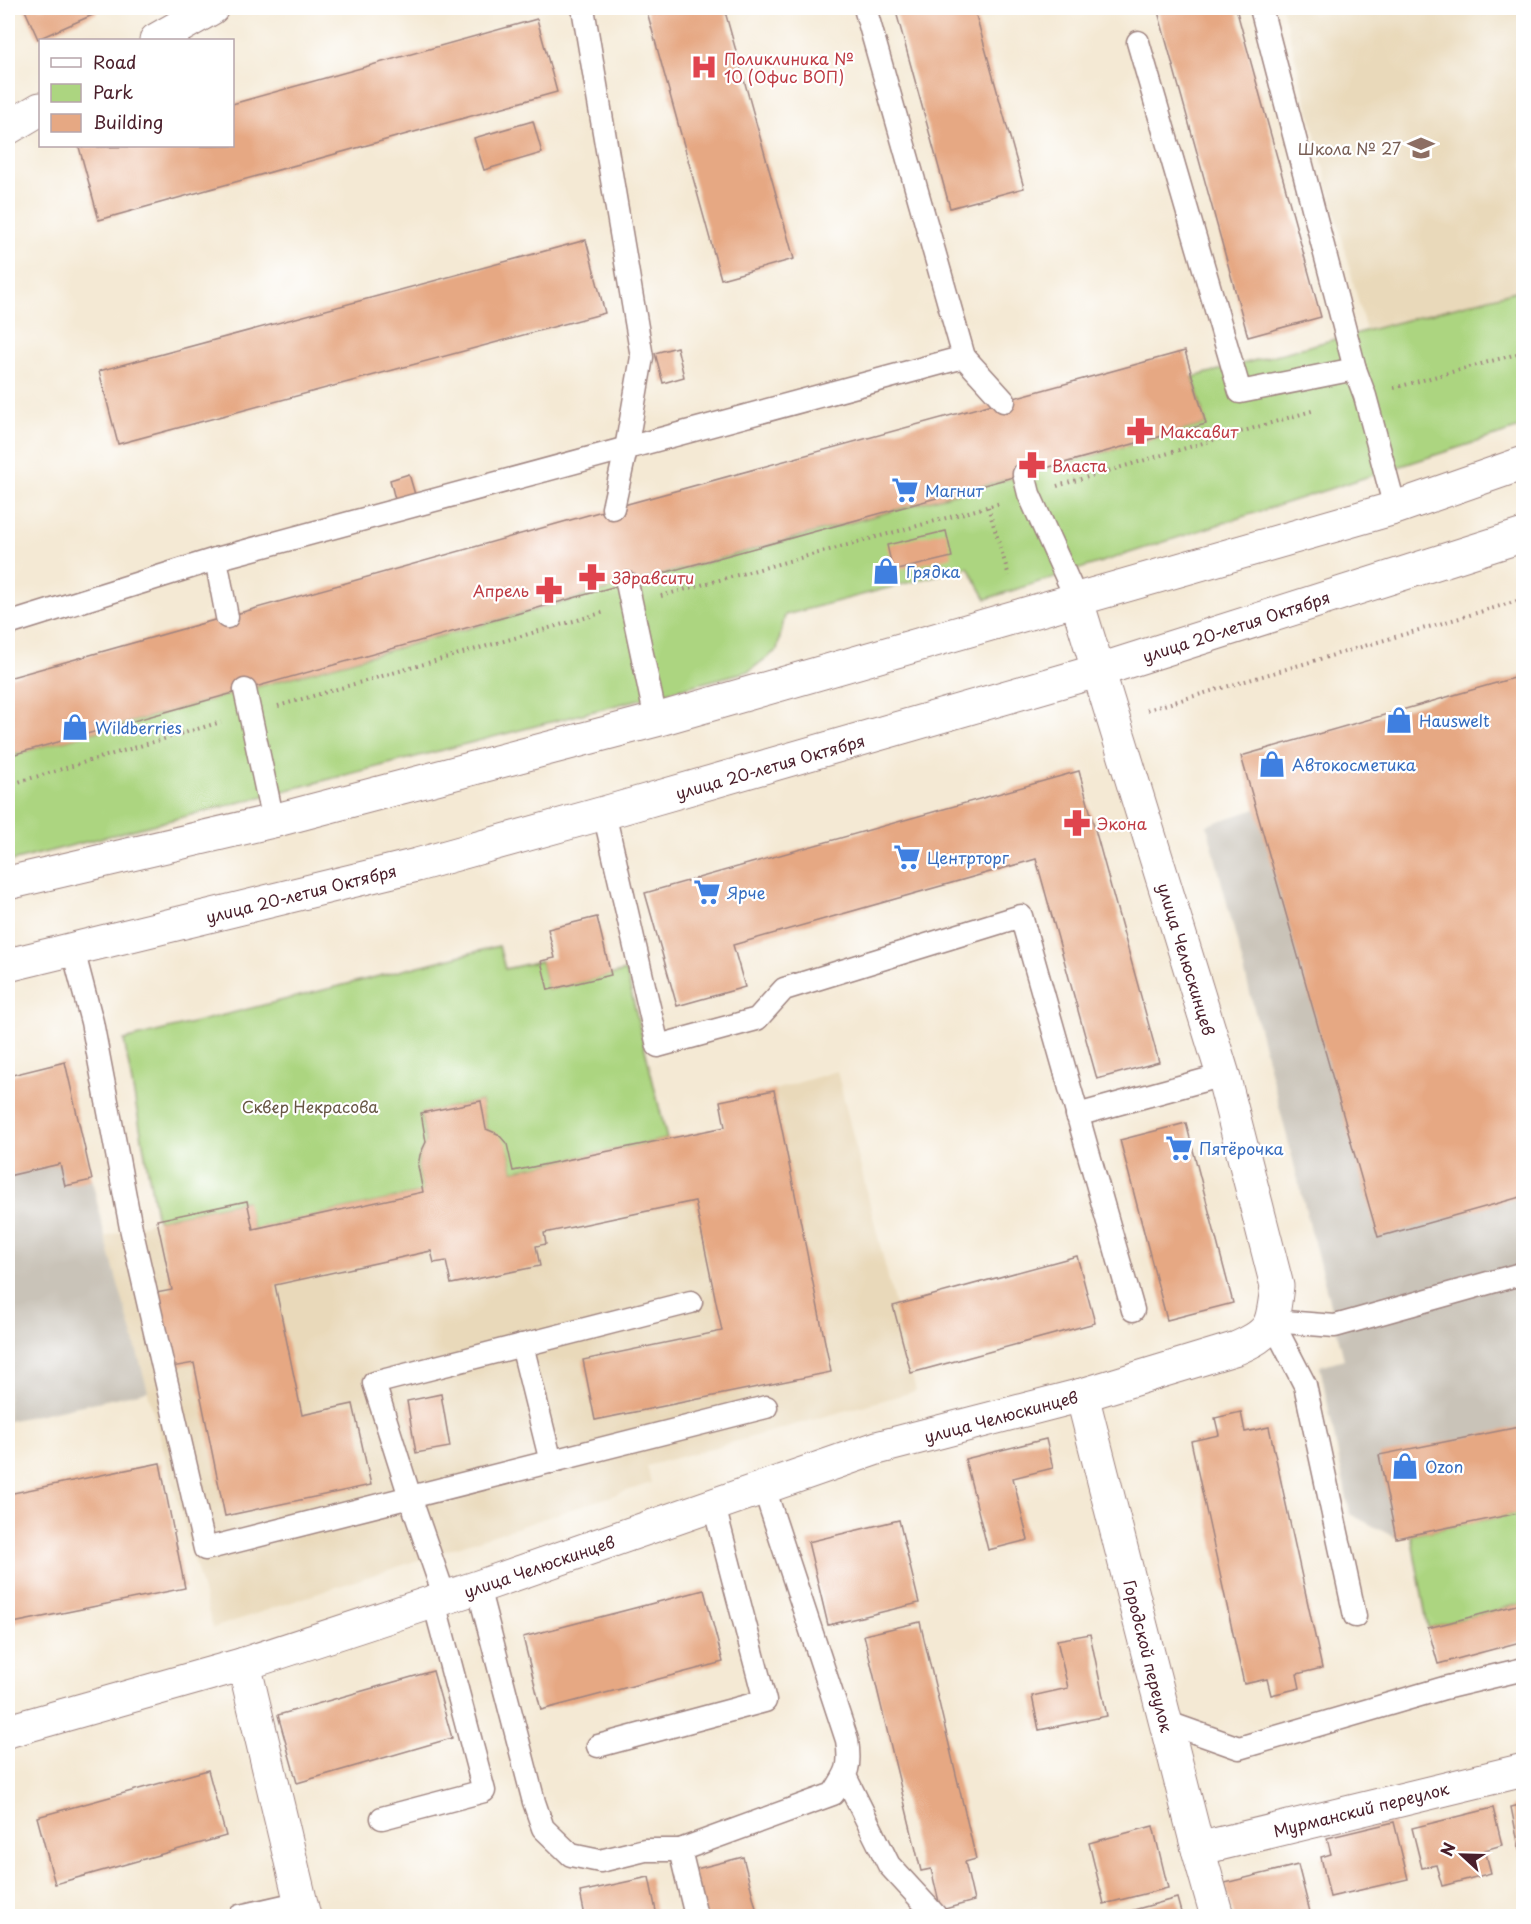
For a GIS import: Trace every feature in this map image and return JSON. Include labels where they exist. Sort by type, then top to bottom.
[{"type":"street","points":[[158,39],[212,8]]},
{"type":"street","points":[[8,128],[39,110]]},
{"type":"street","points":[[8,883],[273,821],[656,720],[1395,508],[1524,463]]},
{"type":"street","name":"улица 20-летия Октября","points":[[8,965],[417,865],[604,813],[1097,671],[1524,535]]},
{"type":"street","name":"улица Челюскинцев","points":[[8,1731],[244,1664],[440,1600],[877,1448],[1082,1395],[1236,1348],[1258,1339],[1272,1321],[1277,1287],[1223,1075],[1076,598]]},
{"type":"street","name":"Городской переулок","points":[[1082,1395],[1217,1917]]},
{"type":"street","points":[[244,1664],[303,1909]]},
{"type":"street","name":"Мурманский переулок","points":[[1198,1849],[1524,1770]]},
{"type":"lane","points":[[583,8],[642,357],[613,508]]},
{"type":"lane","points":[[866,8],[964,357],[1004,401]]},
{"type":"lane","points":[[1261,8],[1355,369],[1365,396],[1395,508]]},
{"type":"lane","points":[[1138,42],[1240,392],[1355,369]]},
{"type":"lane","points":[[8,624],[216,559],[964,357]]},
{"type":"lane","points":[[1027,484],[1076,598]]},
{"type":"lane","points":[[216,559],[227,616]]},
{"type":"lane","points":[[630,593],[656,720]]},
{"type":"lane","points":[[245,690],[273,821]]},
{"type":"lane","points":[[604,813],[658,1046],[757,1019],[784,989],[1021,916],[1133,1310]]},
{"type":"lane","points":[[74,950],[92,1022],[131,1228],[205,1549],[766,1407]]},
{"type":"lane","points":[[1077,1115],[1223,1075]]},
{"type":"lane","points":[[1272,1321],[1335,1326],[1524,1273]]},
{"type":"lane","points":[[382,1818],[484,1791],[440,1600],[374,1383],[691,1302]]},
{"type":"lane","points":[[1272,1321],[1305,1386],[1355,1616]]},
{"type":"lane","points":[[522,1345],[550,1462]]},
{"type":"lane","points":[[478,1587],[534,1802],[543,1828],[571,1855],[600,1862],[645,1850],[680,1850],[833,1794],[845,1776],[850,1761],[847,1740],[764,1488]]},
{"type":"lane","points":[[598,1746],[765,1701],[714,1506]]},
{"type":"lane","points":[[1166,1722],[1239,1748],[1444,1688],[1524,1669]]},
{"type":"lane","points":[[845,1776],[889,1865],[936,1917]]},
{"type":"lane","points":[[680,1850],[696,1917]]},
{"type":"lane","points":[[240,1917],[303,1909]]},
{"type":"path","points":[[8,785],[251,714],[630,593],[988,507],[1027,484],[1524,352]]},
{"type":"path","points":[[988,507],[1009,576]]},
{"type":"path","points":[[1114,719],[1524,599]]},
{"type":"shaded area","name":"Школа № 27","points":[[1282,8],[1523,8],[1523,289],[1366,331]]},
{"type":"shaded area","points":[[1523,675],[1523,1512],[1396,1538],[1350,1514],[1320,1366],[1344,1359],[1207,825],[1256,809],[1241,756]]},
{"type":"shaded area","points":[[65,1062],[105,1237],[148,1391],[8,1421],[8,1076]]},
{"type":"shaded area","points":[[837,1071],[916,1391],[647,1466],[651,1483],[213,1628],[105,1237],[157,1220],[247,1201],[253,1228],[423,1192],[418,1166],[426,1142],[421,1113],[481,1101],[486,1129],[498,1134],[507,1144],[513,1171],[724,1127],[720,1101],[774,1090]]},
{"type":"green space","points":[[1523,289],[1523,427],[986,599],[968,567],[785,615],[777,650],[749,671],[8,862],[8,756],[1206,424],[1193,377]]},
{"type":"green space","name":"Сквер Некрасова","points":[[499,946],[505,969],[541,961],[548,990],[626,971],[667,1139],[513,1171],[503,1141],[486,1129],[481,1101],[421,1113],[426,1142],[418,1166],[423,1192],[253,1229],[246,1201],[157,1220],[124,1040]]},
{"type":"green space","points":[[1523,1512],[1523,1603],[1428,1628],[1411,1535]]},
{"type":"building","points":[[24,8],[95,8],[97,13],[38,39]]},
{"type":"building","points":[[646,8],[724,8],[794,259],[721,279]]},
{"type":"building","points":[[895,8],[974,8],[1024,188],[950,208]]},
{"type":"building","points":[[1157,8],[1236,8],[1321,317],[1248,337]]},
{"type":"building","points":[[537,19],[557,92],[99,220],[79,147],[234,147],[234,103]]},
{"type":"building","points":[[533,121],[542,153],[484,170],[474,138]]},
{"type":"building","points":[[586,240],[605,313],[118,444],[99,371]]},
{"type":"building","points":[[677,347],[684,377],[663,383],[655,353]]},
{"type":"building","points":[[1185,351],[1206,424],[8,756],[8,678],[613,508]]},
{"type":"building","points":[[409,474],[416,498],[396,503],[390,480]]},
{"type":"building","points":[[946,531],[952,557],[893,571],[887,545]]},
{"type":"building","points":[[1524,675],[1524,1196],[1378,1237],[1241,756]]},
{"type":"building","points":[[1079,771],[1159,1062],[1097,1079],[1036,859],[733,945],[745,987],[677,1006],[645,893]]},
{"type":"building","points":[[597,917],[611,975],[548,990],[541,961],[555,958],[548,929]]},
{"type":"building","points":[[65,1062],[92,1180],[65,1186],[60,1164],[8,1176],[8,1076]]},
{"type":"building","points":[[774,1090],[831,1372],[595,1420],[583,1360],[722,1331],[695,1201],[544,1233],[546,1244],[536,1246],[540,1266],[451,1284],[446,1261],[434,1263],[431,1251],[275,1285],[302,1415],[353,1404],[371,1485],[225,1516],[194,1363],[172,1367],[156,1293],[172,1290],[157,1220],[247,1201],[253,1229],[423,1192],[418,1166],[426,1142],[421,1113],[481,1101],[486,1129],[498,1134],[507,1144],[513,1171],[725,1127],[720,1101]]},
{"type":"building","points":[[1186,1123],[1233,1303],[1167,1320],[1120,1140]]},
{"type":"building","points":[[1077,1256],[1095,1323],[911,1373],[893,1306]]},
{"type":"building","points":[[441,1394],[450,1447],[416,1453],[407,1401]]},
{"type":"building","points":[[1241,1412],[1245,1432],[1269,1427],[1322,1668],[1297,1674],[1300,1688],[1271,1695],[1267,1679],[1244,1684],[1191,1441],[1219,1435],[1215,1418]]},
{"type":"building","points":[[1524,1426],[1524,1512],[1396,1538],[1379,1455]]},
{"type":"building","points":[[1046,1439],[1053,1468],[1013,1478],[1028,1540],[988,1550],[965,1459]]},
{"type":"building","points":[[160,1463],[185,1588],[8,1624],[8,1494]]},
{"type":"building","points":[[899,1520],[919,1603],[828,1625],[808,1542]]},
{"type":"building","points":[[704,1590],[723,1662],[541,1710],[523,1637]]},
{"type":"building","points":[[1524,1603],[1524,1641],[1438,1664],[1428,1628]]},
{"type":"building","points":[[920,1622],[976,1859],[965,1862],[974,1901],[941,1910],[931,1869],[921,1871],[864,1635]]},
{"type":"building","points":[[1090,1634],[1107,1716],[1039,1730],[1032,1696],[1068,1688],[1057,1640]]},
{"type":"building","points":[[433,1671],[452,1738],[297,1783],[278,1715]]},
{"type":"building","points":[[208,1770],[226,1836],[55,1884],[37,1817]]},
{"type":"building","points":[[1524,1804],[1524,1863],[1522,1863],[1511,1807]]},
{"type":"building","points":[[1493,1808],[1502,1845],[1485,1850],[1491,1873],[1442,1886],[1436,1865],[1422,1868],[1412,1828]]},
{"type":"building","points":[[1394,1822],[1408,1879],[1330,1897],[1321,1857],[1331,1854],[1327,1838]]},
{"type":"building","points":[[1153,1826],[1168,1888],[1104,1904],[1089,1843]]},
{"type":"building","points":[[743,1857],[758,1916],[704,1916],[692,1870]]},
{"type":"building","points":[[1298,1865],[1311,1916],[1234,1916],[1225,1883]]},
{"type":"building","points":[[649,1877],[657,1916],[585,1916],[580,1892]]},
{"type":"building","points":[[1177,1898],[1182,1916],[1112,1916]]},
{"type":"place","name":"Поликлиника № 10 (Офис ВОП)","points":[[704,67]]},
{"type":"place","name":"Школа № 27","points":[[1421,148]]},
{"type":"place","name":"Максавит","points":[[1140,431]]},
{"type":"place","name":"Власта","points":[[1032,465]]},
{"type":"place","name":"Магнит","points":[[905,490]]},
{"type":"place","name":"Грядка","points":[[886,571]]},
{"type":"place","name":"Здравсити","points":[[592,577]]},
{"type":"place","name":"Апрель","points":[[549,590]]},
{"type":"place","name":"Hauswelt","points":[[1399,720]]},
{"type":"place","name":"Wildberries","points":[[75,727]]},
{"type":"place","name":"Автокосметика","points":[[1272,764]]},
{"type":"place","name":"Экона","points":[[1077,823]]},
{"type":"place","name":"Центрторг","points":[[907,857]]},
{"type":"place","name":"Ярче","points":[[707,892]]},
{"type":"place","name":"Пятёрочка","points":[[1179,1148]]},
{"type":"place","name":"Ozon","points":[[1405,1466]]}]
